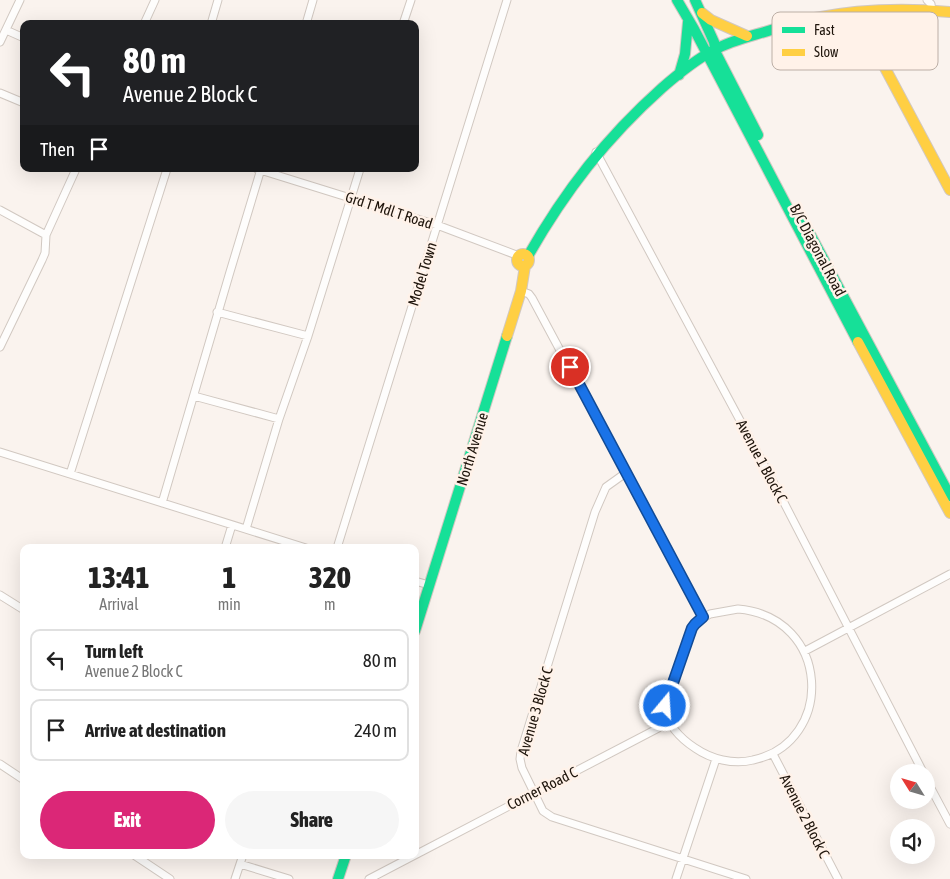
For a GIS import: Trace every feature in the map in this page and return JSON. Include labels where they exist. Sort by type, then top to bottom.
[{"type":"street","points":[[0,42],[20,0]]},
{"type":"street","points":[[146,20],[155,0]]},
{"type":"street","points":[[212,20],[218,0]]},
{"type":"street","points":[[307,20],[313,0]]},
{"type":"street","points":[[405,20],[411,0]]},
{"type":"street","name":"Model Town","points":[[338,544],[508,0]]},
{"type":"street","points":[[677,0],[688,22],[711,51]]},
{"type":"street","name":"B/C Diagonal Road","points":[[695,0],[714,42],[711,51],[950,513]]},
{"type":"street","points":[[927,0],[931,4],[932,11]]},
{"type":"street","points":[[860,12],[886,10],[950,12]]},
{"type":"street","points":[[702,13],[711,20],[747,36]]},
{"type":"street","points":[[678,74],[685,54],[688,22]]},
{"type":"street","points":[[524,259],[564,194],[596,152],[623,123],[678,74],[711,51],[747,36],[772,29]]},
{"type":"street","points":[[6,30],[20,36]]},
{"type":"street","name":"B/C Diagonal Road","points":[[711,51],[950,496]]},
{"type":"street","points":[[886,70],[950,190]]},
{"type":"street","points":[[0,93],[20,101]]},
{"type":"street","name":"Avenue 1 Block C","points":[[596,152],[779,493],[919,764]]},
{"type":"street","points":[[0,348],[45,253],[46,234],[75,172]]},
{"type":"street","points":[[70,474],[165,172]]},
{"type":"street","points":[[162,503],[258,172]]},
{"type":"street","name":"Grd T Mdl T Road","points":[[269,172],[437,225],[524,259]]},
{"type":"street","points":[[246,529],[279,419],[308,336],[359,172]]},
{"type":"street","points":[[0,210],[46,234]]},
{"type":"street","name":"North Avenue","points":[[419,618],[521,291],[524,259]]},
{"type":"street","points":[[521,291],[529,294],[532,298],[627,472],[703,617]]},
{"type":"street","points":[[217,312],[308,336]]},
{"type":"street","points":[[194,396],[279,419]]},
{"type":"street","points":[[0,452],[293,544]]},
{"type":"street","name":"Avenue 3 Block C","points":[[627,472],[606,488],[599,498],[521,750],[522,768],[544,811],[552,817],[746,879]]},
{"type":"street","points":[[226,544],[232,525]]},
{"type":"street","points":[[805,651],[950,574]]},
{"type":"street","points":[[419,582],[429,586]]},
{"type":"street","points":[[0,595],[20,608]]},
{"type":"street","points":[[729,610],[747,610],[759,613],[786,628],[805,651],[811,672],[809,703],[804,720],[792,739],[773,754],[748,762],[716,759],[688,744],[670,722],[665,710],[666,702],[692,628],[703,617],[729,610]]},
{"type":"street","name":"Corner Road C","points":[[419,853],[670,722]]},
{"type":"street","name":"Avenue 2 Block C","points":[[773,754],[838,879]]},
{"type":"street","points":[[676,879],[716,759]]},
{"type":"street","points":[[0,764],[20,777]]},
{"type":"street","points":[[935,795],[950,824]]},
{"type":"street","points":[[140,859],[170,879]]},
{"type":"street","points":[[235,879],[242,859]]},
{"type":"street","points":[[338,879],[345,859]]},
{"type":"street","name":"Corner Road C","points":[[369,879],[407,859]]},
{"type":"street","points":[[240,864],[289,879]]},
{"type":"traffic: fast","points":[[677,0],[858,342]]},
{"type":"traffic: fast","points":[[695,0],[714,42],[716,53],[758,135]]},
{"type":"traffic: fast","points":[[679,75],[685,54],[688,22]]},
{"type":"traffic: fast","points":[[528,256],[557,209],[588,166],[623,126],[662,88],[700,58],[714,50],[742,38],[772,30]]},
{"type":"traffic: fast","points":[[802,219],[950,496]]},
{"type":"traffic: fast","points":[[419,618],[507,336]]},
{"type":"traffic: fast","points":[[338,879],[345,859]]},
{"type":"traffic: slow","points":[[860,12],[882,10],[950,12]]},
{"type":"traffic: slow","points":[[702,13],[711,20],[747,36]]},
{"type":"traffic: slow","points":[[886,70],[950,190]]},
{"type":"traffic: slow","points":[[521,254],[525,254],[529,260],[525,266],[521,266],[517,262],[517,258],[521,254]]},
{"type":"traffic: slow","points":[[507,336],[521,291],[525,266]]},
{"type":"traffic: slow","points":[[858,342],[950,513]]},
{"type":"route","points":[[570,367],[703,617],[692,628],[665,706]]}]
